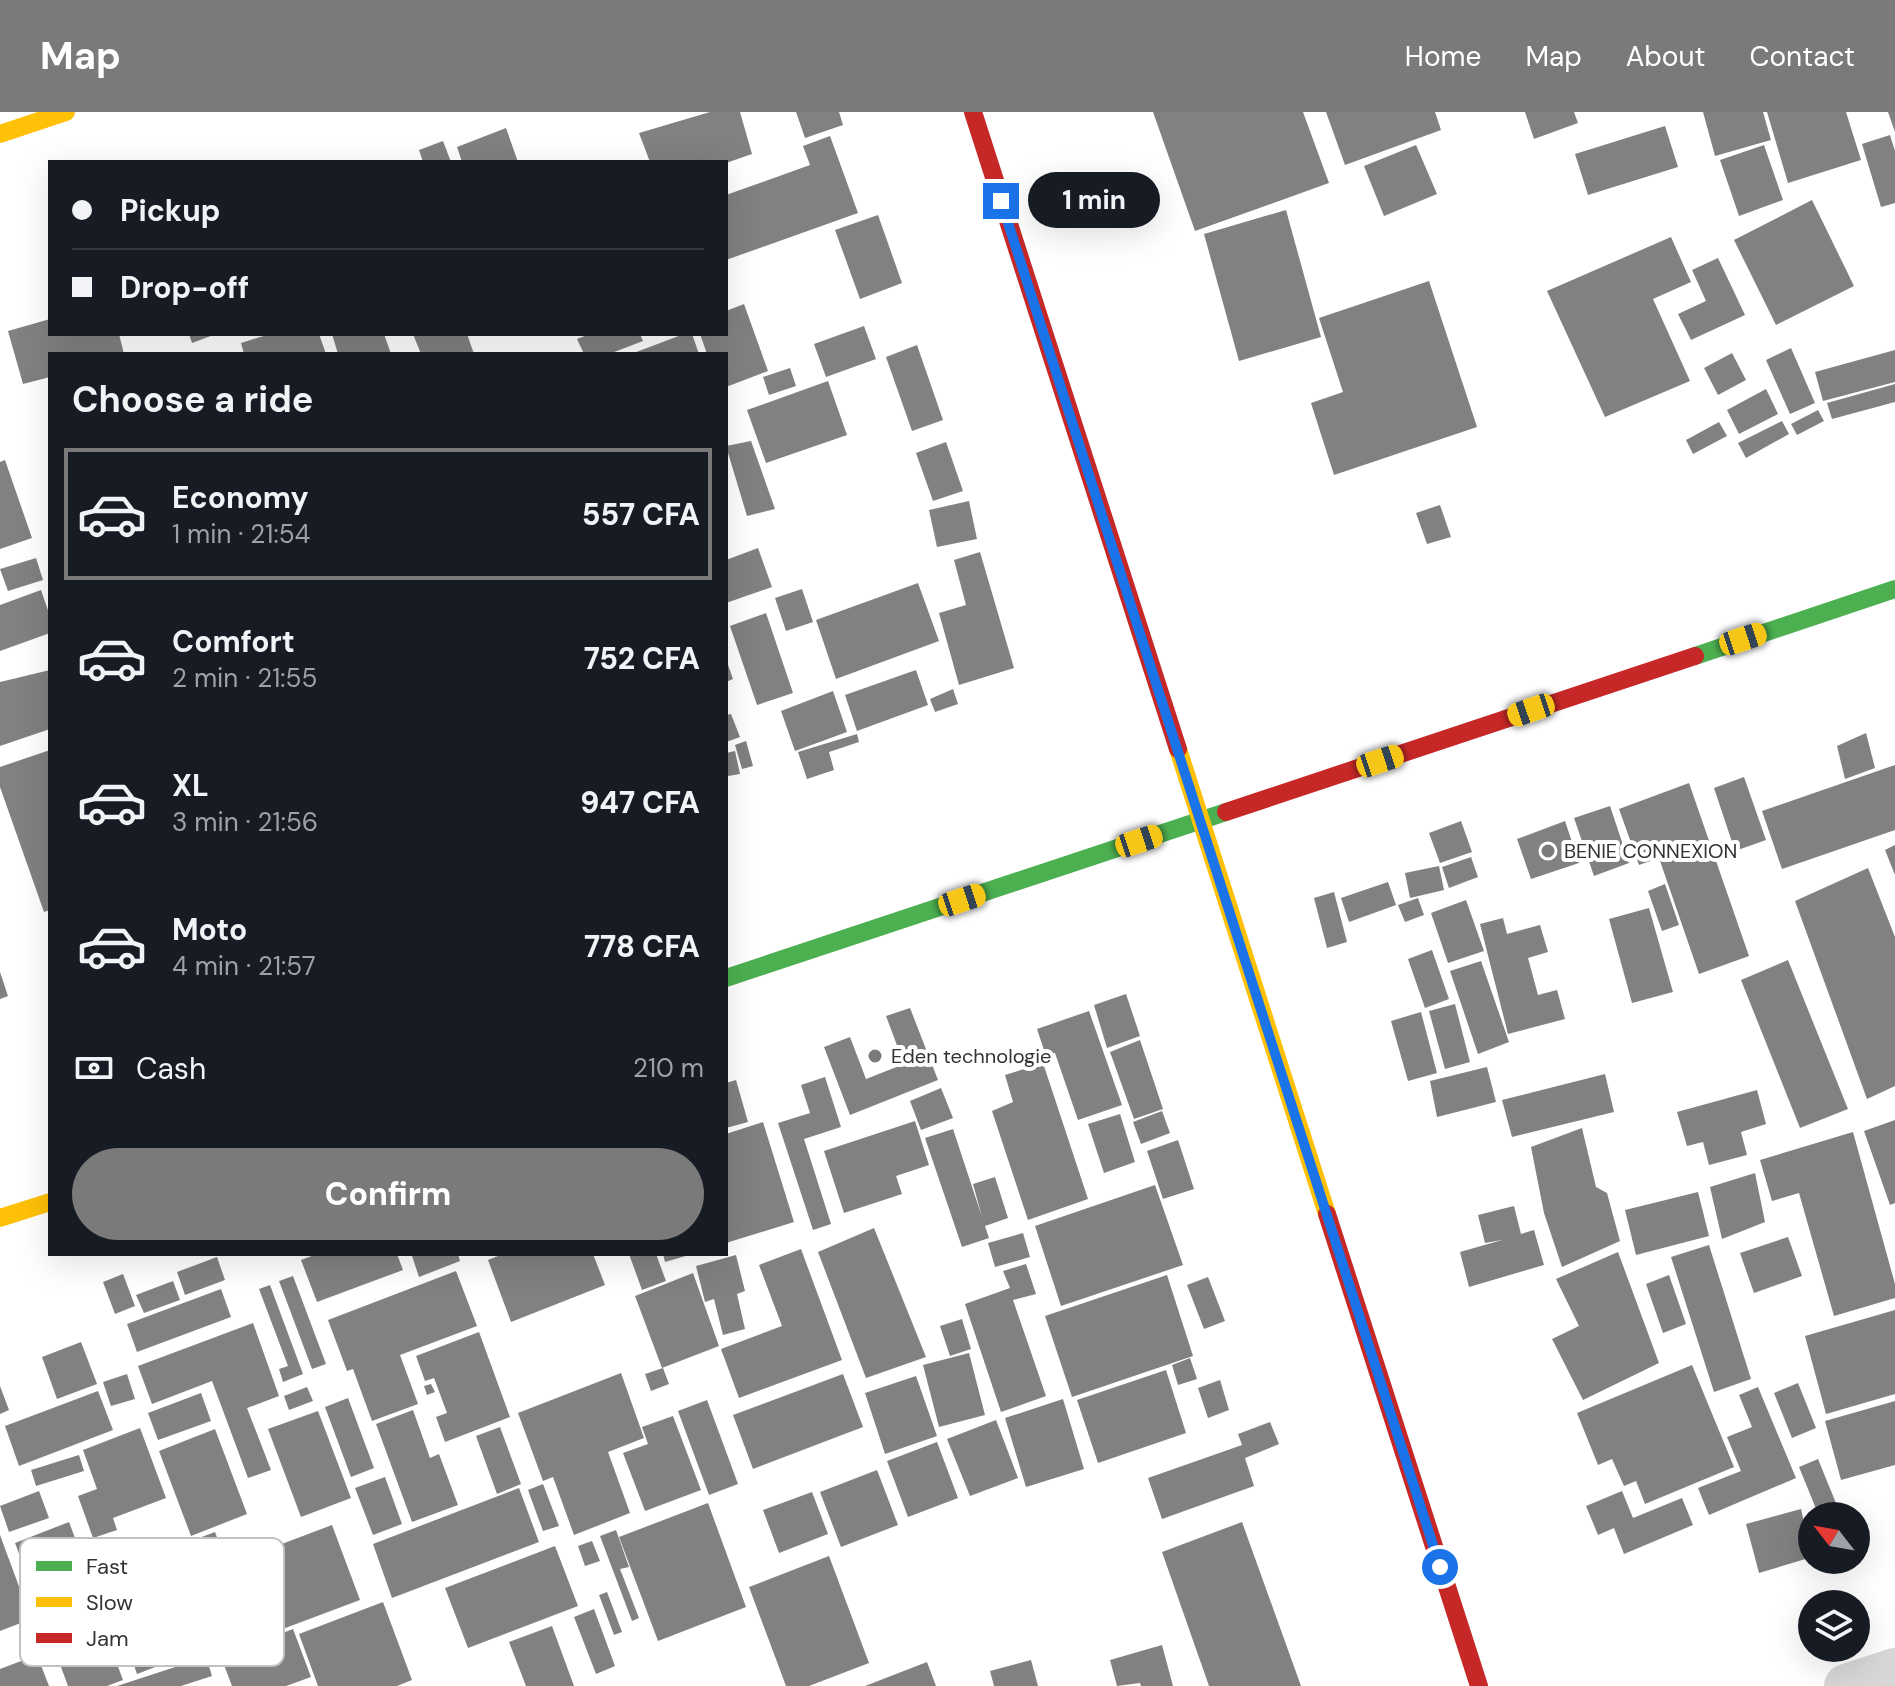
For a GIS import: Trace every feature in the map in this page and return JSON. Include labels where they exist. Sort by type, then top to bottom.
[{"type":"street","points":[[0,134],[66,112]]},
{"type":"street","points":[[973,112],[1198,822],[1479,1686]]},
{"type":"street","points":[[728,977],[1895,589]]},
{"type":"street","points":[[0,1218],[48,1203]]},
{"type":"street","points":[[1846,1686],[1895,1670]]},
{"type":"building","points":[[710,112],[740,112],[752,154],[728,162],[649,160],[639,133]]},
{"type":"building","points":[[796,112],[839,112],[843,125],[805,138]]},
{"type":"building","points":[[1153,112],[1303,112],[1329,183],[1195,231]]},
{"type":"building","points":[[1326,112],[1435,112],[1441,130],[1345,165]]},
{"type":"building","points":[[1525,112],[1574,112],[1578,123],[1534,139]]},
{"type":"building","points":[[1703,112],[1763,112],[1771,140],[1715,156]]},
{"type":"building","points":[[1767,112],[1846,112],[1861,160],[1788,183]]},
{"type":"building","points":[[1888,112],[1895,112],[1895,132]]},
{"type":"building","points":[[1665,126],[1678,167],[1588,195],[1575,154]]},
{"type":"building","points":[[506,128],[517,160],[461,160],[457,147]]},
{"type":"building","points":[[1890,135],[1895,151],[1895,203],[1881,207],[1862,144]]},
{"type":"building","points":[[830,136],[858,213],[728,259],[728,194],[810,165],[803,146]]},
{"type":"building","points":[[443,141],[450,160],[422,160],[419,150]]},
{"type":"building","points":[[1416,145],[1437,194],[1384,216],[1364,166]]},
{"type":"building","points":[[1764,145],[1783,200],[1739,216],[1720,160]]},
{"type":"building","points":[[1812,200],[1854,286],[1776,325],[1734,240]]},
{"type":"building","points":[[1286,210],[1321,337],[1239,361],[1204,234]]},
{"type":"building","points":[[878,215],[902,283],[860,299],[835,230]]},
{"type":"building","points":[[1671,237],[1691,282],[1653,299],[1690,381],[1605,417],[1547,291]]},
{"type":"building","points":[[1718,258],[1745,315],[1691,340],[1678,314],[1706,301],[1692,270]]},
{"type":"building","points":[[1429,281],[1477,427],[1334,475],[1311,403],[1343,392],[1319,318]]},
{"type":"building","points":[[744,304],[768,371],[728,386],[728,352],[706,352],[701,336],[728,336],[728,310]]},
{"type":"building","points":[[48,320],[48,336],[120,336],[124,352],[48,352],[48,378],[23,384],[8,331]]},
{"type":"building","points":[[864,326],[876,359],[826,377],[814,344]]},
{"type":"building","points":[[190,336],[211,336],[192,343]]},
{"type":"building","points":[[264,336],[320,336],[325,352],[243,352],[241,343]]},
{"type":"building","points":[[333,336],[385,336],[390,352],[337,352]]},
{"type":"building","points":[[414,336],[468,336],[473,352],[420,352]]},
{"type":"building","points":[[585,336],[641,336],[643,341],[614,352],[583,352],[577,339]]},
{"type":"building","points":[[679,336],[693,336],[698,352],[636,352]]},
{"type":"building","points":[[917,345],[943,420],[912,431],[886,357]]},
{"type":"building","points":[[1791,348],[1815,403],[1790,414],[1766,360]]},
{"type":"building","points":[[1895,350],[1895,382],[1823,401],[1815,372]]},
{"type":"building","points":[[1732,353],[1746,380],[1718,395],[1704,368]]},
{"type":"building","points":[[790,368],[796,386],[769,395],[763,377]]},
{"type":"building","points":[[828,381],[847,435],[766,463],[747,410]]},
{"type":"building","points":[[1895,384],[1895,402],[1832,419],[1827,403]]},
{"type":"building","points":[[1766,389],[1778,414],[1739,434],[1727,410]]},
{"type":"building","points":[[1818,410],[1824,421],[1797,435],[1791,424]]},
{"type":"building","points":[[1782,421],[1789,434],[1746,458],[1738,443]]},
{"type":"building","points":[[1719,422],[1727,436],[1693,454],[1686,440]]},
{"type":"building","points":[[751,441],[775,509],[747,516],[728,446]]},
{"type":"building","points":[[946,442],[963,491],[933,501],[916,453]]},
{"type":"building","points":[[5,460],[32,538],[0,549],[0,462]]},
{"type":"building","points":[[969,501],[977,539],[937,547],[929,510]]},
{"type":"building","points":[[1440,505],[1451,537],[1427,544],[1416,513]]},
{"type":"building","points":[[758,548],[772,587],[728,602],[728,559]]},
{"type":"building","points":[[980,552],[1014,668],[959,685],[939,613],[966,605],[954,560]]},
{"type":"building","points":[[36,558],[43,580],[8,591],[0,569]]},
{"type":"building","points":[[918,583],[939,641],[836,679],[816,620]]},
{"type":"building","points":[[802,589],[813,622],[786,631],[775,598]]},
{"type":"building","points":[[41,590],[48,610],[48,634],[0,651],[0,605]]},
{"type":"building","points":[[766,613],[793,693],[757,705],[730,626]]},
{"type":"building","points":[[728,665],[733,679],[728,681]]},
{"type":"building","points":[[48,670],[48,730],[0,746],[0,682]]},
{"type":"building","points":[[916,670],[928,705],[857,731],[845,695]]},
{"type":"building","points":[[953,689],[958,704],[935,712],[930,699]]},
{"type":"building","points":[[833,691],[847,732],[795,751],[781,711]]},
{"type":"building","points":[[731,714],[740,737],[728,741],[728,715]]},
{"type":"building","points":[[1866,733],[1875,768],[1845,779],[1837,746]]},
{"type":"building","points":[[857,734],[859,742],[829,752],[834,770],[807,779],[798,752]]},
{"type":"building","points":[[746,741],[753,766],[742,769],[735,745]]},
{"type":"building","points":[[48,751],[48,911],[44,912],[0,787],[0,767]]},
{"type":"building","points":[[735,751],[740,774],[728,776],[728,753]]},
{"type":"building","points":[[1895,765],[1895,830],[1782,869],[1762,811]]},
{"type":"building","points":[[1744,777],[1766,840],[1735,851],[1714,788]]},
{"type":"building","points":[[1689,783],[1749,956],[1699,974],[1659,858],[1639,865],[1619,809]]},
{"type":"building","points":[[1610,806],[1629,863],[1594,876],[1574,818]]},
{"type":"building","points":[[1461,821],[1472,852],[1440,863],[1429,833]]},
{"type":"building","name":"BENIE CONNEXION","points":[[1565,821],[1579,863],[1531,879],[1517,839]]},
{"type":"building","points":[[1895,845],[1895,875],[1885,850]]},
{"type":"building","points":[[1471,857],[1478,877],[1449,888],[1442,867]]},
{"type":"building","points":[[1439,866],[1444,890],[1410,898],[1405,873]]},
{"type":"building","points":[[1868,868],[1895,937],[1895,1086],[1867,1099],[1795,901]]},
{"type":"building","points":[[1388,882],[1396,905],[1349,922],[1341,898]]},
{"type":"building","points":[[1665,884],[1679,925],[1662,931],[1648,891]]},
{"type":"building","points":[[1334,892],[1347,942],[1327,948],[1314,898]]},
{"type":"building","points":[[1418,898],[1424,915],[1405,922],[1398,905]]},
{"type":"building","points":[[1466,900],[1484,951],[1448,963],[1431,913]]},
{"type":"building","points":[[1649,908],[1673,992],[1632,1003],[1609,919]]},
{"type":"building","points":[[1503,918],[1507,934],[1540,925],[1548,952],[1528,958],[1538,995],[1557,990],[1565,1019],[1508,1034],[1480,924]]},
{"type":"building","points":[[1432,950],[1449,999],[1425,1008],[1408,959]]},
{"type":"building","points":[[1788,960],[1848,1109],[1800,1128],[1741,980]]},
{"type":"building","points":[[1481,961],[1509,1042],[1478,1054],[1450,971]]},
{"type":"building","points":[[0,972],[8,996],[0,999]]},
{"type":"building","points":[[1126,994],[1140,1036],[1107,1048],[1094,1005]]},
{"type":"building","points":[[1455,1004],[1470,1062],[1445,1069],[1429,1011]]},
{"type":"building","points":[[910,1008],[938,1080],[850,1115],[824,1047],[850,1037],[866,1079],[904,1064],[886,1016]]},
{"type":"building","points":[[1089,1011],[1122,1105],[1078,1120],[1055,1053],[1046,1056],[1037,1029]]},
{"type":"building","points":[[1421,1012],[1437,1073],[1408,1081],[1391,1021]]},
{"type":"building","points":[[1140,1040],[1163,1109],[1134,1119],[1110,1052]]},
{"type":"building","points":[[1043,1063],[1088,1199],[1028,1220],[992,1111],[1013,1102],[1005,1075]]},
{"type":"building","points":[[1487,1067],[1496,1102],[1437,1117],[1430,1081]]},
{"type":"building","points":[[1605,1074],[1614,1112],[1512,1137],[1502,1100]]},
{"type":"building","points":[[825,1077],[841,1127],[804,1139],[831,1224],[813,1230],[778,1123],[810,1113],[801,1085]]},
{"type":"building","points":[[736,1080],[748,1122],[728,1127],[728,1082]]},
{"type":"building","points":[[941,1088],[953,1118],[921,1130],[910,1101]]},
{"type":"building","points":[[1757,1090],[1766,1124],[1741,1132],[1747,1155],[1709,1165],[1703,1142],[1687,1146],[1677,1112]]},
{"type":"building","points":[[1162,1111],[1170,1133],[1141,1144],[1133,1122]]},
{"type":"building","points":[[1120,1114],[1135,1162],[1104,1173],[1088,1124]]},
{"type":"building","points":[[1895,1120],[1895,1203],[1890,1205],[1864,1131]]},
{"type":"building","points":[[915,1121],[929,1165],[896,1176],[902,1194],[844,1213],[824,1151]]},
{"type":"building","points":[[763,1122],[794,1222],[728,1242],[728,1133]]},
{"type":"building","points":[[1582,1128],[1596,1187],[1607,1193],[1620,1241],[1562,1267],[1544,1213],[1531,1147]]},
{"type":"building","points":[[953,1129],[982,1217],[973,1184],[995,1177],[1008,1218],[985,1226],[989,1238],[962,1247],[925,1138]]},
{"type":"building","points":[[1853,1132],[1895,1284],[1895,1298],[1834,1316],[1799,1193],[1772,1201],[1760,1160]]},
{"type":"building","points":[[1178,1140],[1194,1189],[1163,1199],[1147,1151]]},
{"type":"building","points":[[1755,1173],[1765,1222],[1722,1239],[1710,1187]]},
{"type":"building","points":[[1155,1185],[1183,1265],[1061,1306],[1035,1226]]},
{"type":"building","points":[[1698,1192],[1709,1236],[1636,1255],[1625,1210]]},
{"type":"building","points":[[1514,1206],[1521,1234],[1534,1230],[1544,1265],[1469,1287],[1460,1252],[1502,1240],[1485,1243],[1478,1215]]},
{"type":"building","points":[[874,1228],[926,1357],[866,1378],[818,1252]]},
{"type":"building","points":[[1023,1233],[1030,1257],[995,1267],[988,1243]]},
{"type":"building","points":[[1788,1237],[1802,1276],[1754,1293],[1740,1253]]},
{"type":"building","points":[[1709,1245],[1751,1379],[1714,1392],[1671,1257]]},
{"type":"building","points":[[801,1249],[842,1360],[739,1398],[721,1349],[782,1326],[759,1265]]},
{"type":"building","points":[[1618,1252],[1659,1363],[1583,1400],[1552,1339],[1579,1326],[1556,1279]]},
{"type":"building","points":[[736,1255],[745,1291],[737,1294],[745,1329],[723,1335],[714,1299],[705,1302],[696,1266]]},
{"type":"building","points":[[312,1256],[398,1256],[403,1270],[317,1302],[301,1260]]},
{"type":"building","points":[[412,1256],[459,1256],[460,1261],[419,1277]]},
{"type":"building","points":[[498,1256],[594,1256],[605,1285],[511,1322],[488,1260]]},
{"type":"building","points":[[630,1256],[657,1256],[666,1281],[642,1290]]},
{"type":"building","points":[[664,1256],[686,1256],[665,1262]]},
{"type":"building","points":[[217,1257],[225,1280],[185,1295],[177,1272]]},
{"type":"building","points":[[1026,1264],[1036,1294],[1013,1300],[1046,1396],[1001,1412],[965,1304],[1010,1288],[1003,1271]]},
{"type":"building","points":[[456,1271],[477,1326],[400,1355],[418,1404],[372,1421],[353,1369],[347,1371],[328,1320]]},
{"type":"building","points":[[693,1273],[719,1346],[662,1368],[635,1296]]},
{"type":"building","points":[[123,1274],[135,1306],[115,1314],[103,1282]]},
{"type":"building","points":[[1167,1275],[1193,1356],[1072,1397],[1045,1316]]},
{"type":"building","points":[[1669,1275],[1686,1324],[1663,1333],[1646,1284]]},
{"type":"building","points":[[293,1276],[326,1364],[312,1369],[279,1281]]},
{"type":"building","points":[[1208,1277],[1225,1321],[1204,1329],[1187,1285]]},
{"type":"building","points":[[173,1281],[180,1300],[144,1313],[136,1295]]},
{"type":"building","points":[[270,1285],[303,1374],[283,1382],[279,1369],[288,1366],[259,1289]]},
{"type":"building","points":[[221,1289],[231,1317],[137,1352],[127,1324]]},
{"type":"building","points":[[1895,1310],[1895,1394],[1826,1414],[1805,1336]]},
{"type":"building","points":[[962,1319],[971,1349],[950,1356],[940,1326]]},
{"type":"building","points":[[253,1323],[279,1396],[247,1408],[271,1470],[248,1478],[212,1381],[152,1404],[138,1366]]},
{"type":"building","points":[[479,1332],[510,1417],[445,1442],[436,1417],[447,1413],[434,1378],[425,1381],[416,1356]]},
{"type":"building","points":[[81,1342],[97,1384],[57,1399],[42,1357]]},
{"type":"building","points":[[969,1353],[985,1415],[939,1427],[923,1365]]},
{"type":"building","points":[[1190,1358],[1197,1379],[1178,1385],[1172,1365]]},
{"type":"building","points":[[1692,1365],[1734,1467],[1645,1504],[1636,1481],[1624,1486],[1612,1459],[1598,1465],[1577,1413]]},
{"type":"building","points":[[663,1368],[669,1384],[651,1391],[645,1374]]},
{"type":"building","points":[[1166,1370],[1186,1433],[1098,1463],[1077,1400]]},
{"type":"building","points":[[621,1373],[644,1438],[608,1452],[630,1513],[574,1535],[553,1477],[543,1481],[518,1413]]},
{"type":"building","points":[[127,1374],[135,1399],[111,1406],[103,1382]]},
{"type":"building","points":[[843,1374],[863,1427],[753,1469],[733,1415]]},
{"type":"building","points":[[916,1376],[937,1436],[885,1454],[865,1393]]},
{"type":"building","points":[[1220,1380],[1229,1410],[1208,1418],[1198,1388]]},
{"type":"building","points":[[1798,1383],[1816,1428],[1792,1438],[1774,1393]]},
{"type":"building","points":[[431,1384],[435,1392],[427,1395],[424,1386]]},
{"type":"building","points":[[0,1386],[9,1410],[0,1414]]},
{"type":"building","points":[[307,1387],[313,1401],[289,1410],[284,1396]]},
{"type":"building","points":[[1758,1387],[1796,1478],[1709,1515],[1698,1488],[1741,1471],[1727,1437],[1752,1427],[1739,1395]]},
{"type":"building","points":[[98,1391],[113,1430],[19,1466],[5,1426]]},
{"type":"building","points":[[201,1393],[211,1421],[158,1440],[148,1413]]},
{"type":"building","points":[[348,1398],[374,1468],[351,1477],[325,1407]]},
{"type":"building","points":[[1063,1399],[1084,1469],[1026,1487],[1005,1418]]},
{"type":"building","points":[[707,1400],[738,1484],[709,1495],[678,1411]]},
{"type":"building","points":[[1895,1401],[1895,1465],[1841,1480],[1825,1421]]},
{"type":"building","points":[[413,1410],[430,1458],[439,1454],[458,1505],[412,1522],[376,1424]]},
{"type":"building","points":[[318,1411],[351,1498],[301,1517],[268,1429]]},
{"type":"building","points":[[673,1416],[701,1490],[645,1511],[623,1453],[648,1444],[642,1427]]},
{"type":"building","points":[[996,1420],[1018,1478],[970,1496],[947,1439]]},
{"type":"building","points":[[1270,1422],[1279,1444],[1245,1458],[1254,1486],[1162,1519],[1148,1478],[1242,1445],[1238,1434]]},
{"type":"building","points":[[500,1427],[521,1484],[497,1494],[476,1436]]},
{"type":"building","points":[[140,1428],[166,1498],[113,1518],[117,1530],[93,1538],[78,1496],[97,1489],[83,1450]]},
{"type":"building","points":[[215,1429],[247,1514],[191,1536],[159,1451]]},
{"type":"building","points":[[937,1442],[958,1498],[908,1517],[887,1461]]},
{"type":"building","points":[[79,1455],[84,1471],[36,1486],[31,1470]]},
{"type":"building","points":[[1818,1459],[1836,1502],[1813,1502],[1799,1467]]},
{"type":"building","points":[[877,1470],[898,1525],[841,1547],[820,1492]]},
{"type":"building","points":[[385,1477],[402,1524],[373,1535],[355,1488]]},
{"type":"building","points":[[543,1484],[559,1526],[543,1531],[528,1490]]},
{"type":"building","points":[[519,1488],[539,1542],[392,1598],[373,1544]]},
{"type":"building","points":[[39,1491],[49,1518],[9,1532],[0,1506]]},
{"type":"building","points":[[1622,1491],[1633,1518],[1682,1498],[1693,1525],[1624,1554],[1614,1528],[1598,1535],[1586,1506]]},
{"type":"building","points":[[812,1492],[828,1534],[779,1553],[763,1510]]},
{"type":"building","points":[[708,1503],[746,1607],[658,1641],[619,1537]]},
{"type":"building","points":[[1798,1510],[1798,1561],[1759,1573],[1746,1524]]},
{"type":"building","points":[[69,1522],[75,1538],[28,1538]]},
{"type":"building","points":[[1242,1522],[1301,1686],[1209,1686],[1162,1552]]},
{"type":"building","points":[[332,1525],[360,1600],[284,1628],[284,1543]]},
{"type":"building","points":[[616,1530],[629,1567],[620,1569],[639,1618],[632,1621],[600,1536]]},
{"type":"building","points":[[215,1532],[217,1538],[199,1538]]},
{"type":"building","points":[[0,1535],[20,1589],[20,1623],[0,1631]]},
{"type":"building","points":[[592,1541],[600,1561],[585,1566],[578,1546]]},
{"type":"building","points":[[555,1546],[578,1606],[468,1648],[445,1588]]},
{"type":"building","points":[[829,1556],[869,1663],[809,1686],[786,1686],[749,1587]]},
{"type":"building","points":[[607,1592],[622,1632],[614,1635],[599,1595]]},
{"type":"building","points":[[383,1602],[412,1680],[397,1686],[318,1686],[299,1634]]},
{"type":"building","points":[[594,1609],[615,1666],[596,1674],[574,1617]]},
{"type":"building","points":[[552,1626],[574,1686],[526,1686],[509,1642]]},
{"type":"building","points":[[293,1629],[311,1677],[286,1686],[232,1686],[224,1666],[284,1666],[284,1632]]},
{"type":"building","points":[[1162,1645],[1173,1686],[1141,1686],[1140,1683],[1117,1686],[1110,1660]]},
{"type":"building","points":[[1031,1660],[1038,1686],[994,1686],[990,1671]]},
{"type":"building","points":[[20,1661],[20,1666],[41,1666],[49,1686],[0,1686],[0,1669]]},
{"type":"building","points":[[927,1662],[936,1686],[865,1686]]},
{"type":"building","points":[[61,1666],[118,1666],[123,1680],[107,1686],[68,1686]]},
{"type":"building","points":[[134,1666],[158,1666],[137,1674]]},
{"type":"building","points":[[178,1666],[209,1666],[212,1676],[181,1686],[117,1686]]},
{"type":"traffic: fast","points":[[1695,656],[1895,589]]},
{"type":"traffic: fast","points":[[728,977],[1226,812]]},
{"type":"traffic: slow","points":[[0,134],[66,112]]},
{"type":"traffic: slow","points":[[1178,749],[1327,1214]]},
{"type":"traffic: slow","points":[[0,1218],[48,1203]]},
{"type":"traffic: jam","points":[[973,112],[1178,749]]},
{"type":"traffic: jam","points":[[1226,812],[1695,656]]},
{"type":"traffic: jam","points":[[1327,1214],[1479,1686]]},
{"type":"place","name":"BENIE CONNEXION","points":[[1548,851]]},
{"type":"place","name":"Eden technologie","points":[[875,1056]]},
{"type":"route","points":[[1001,201],[1198,822],[1440,1567]]}]
